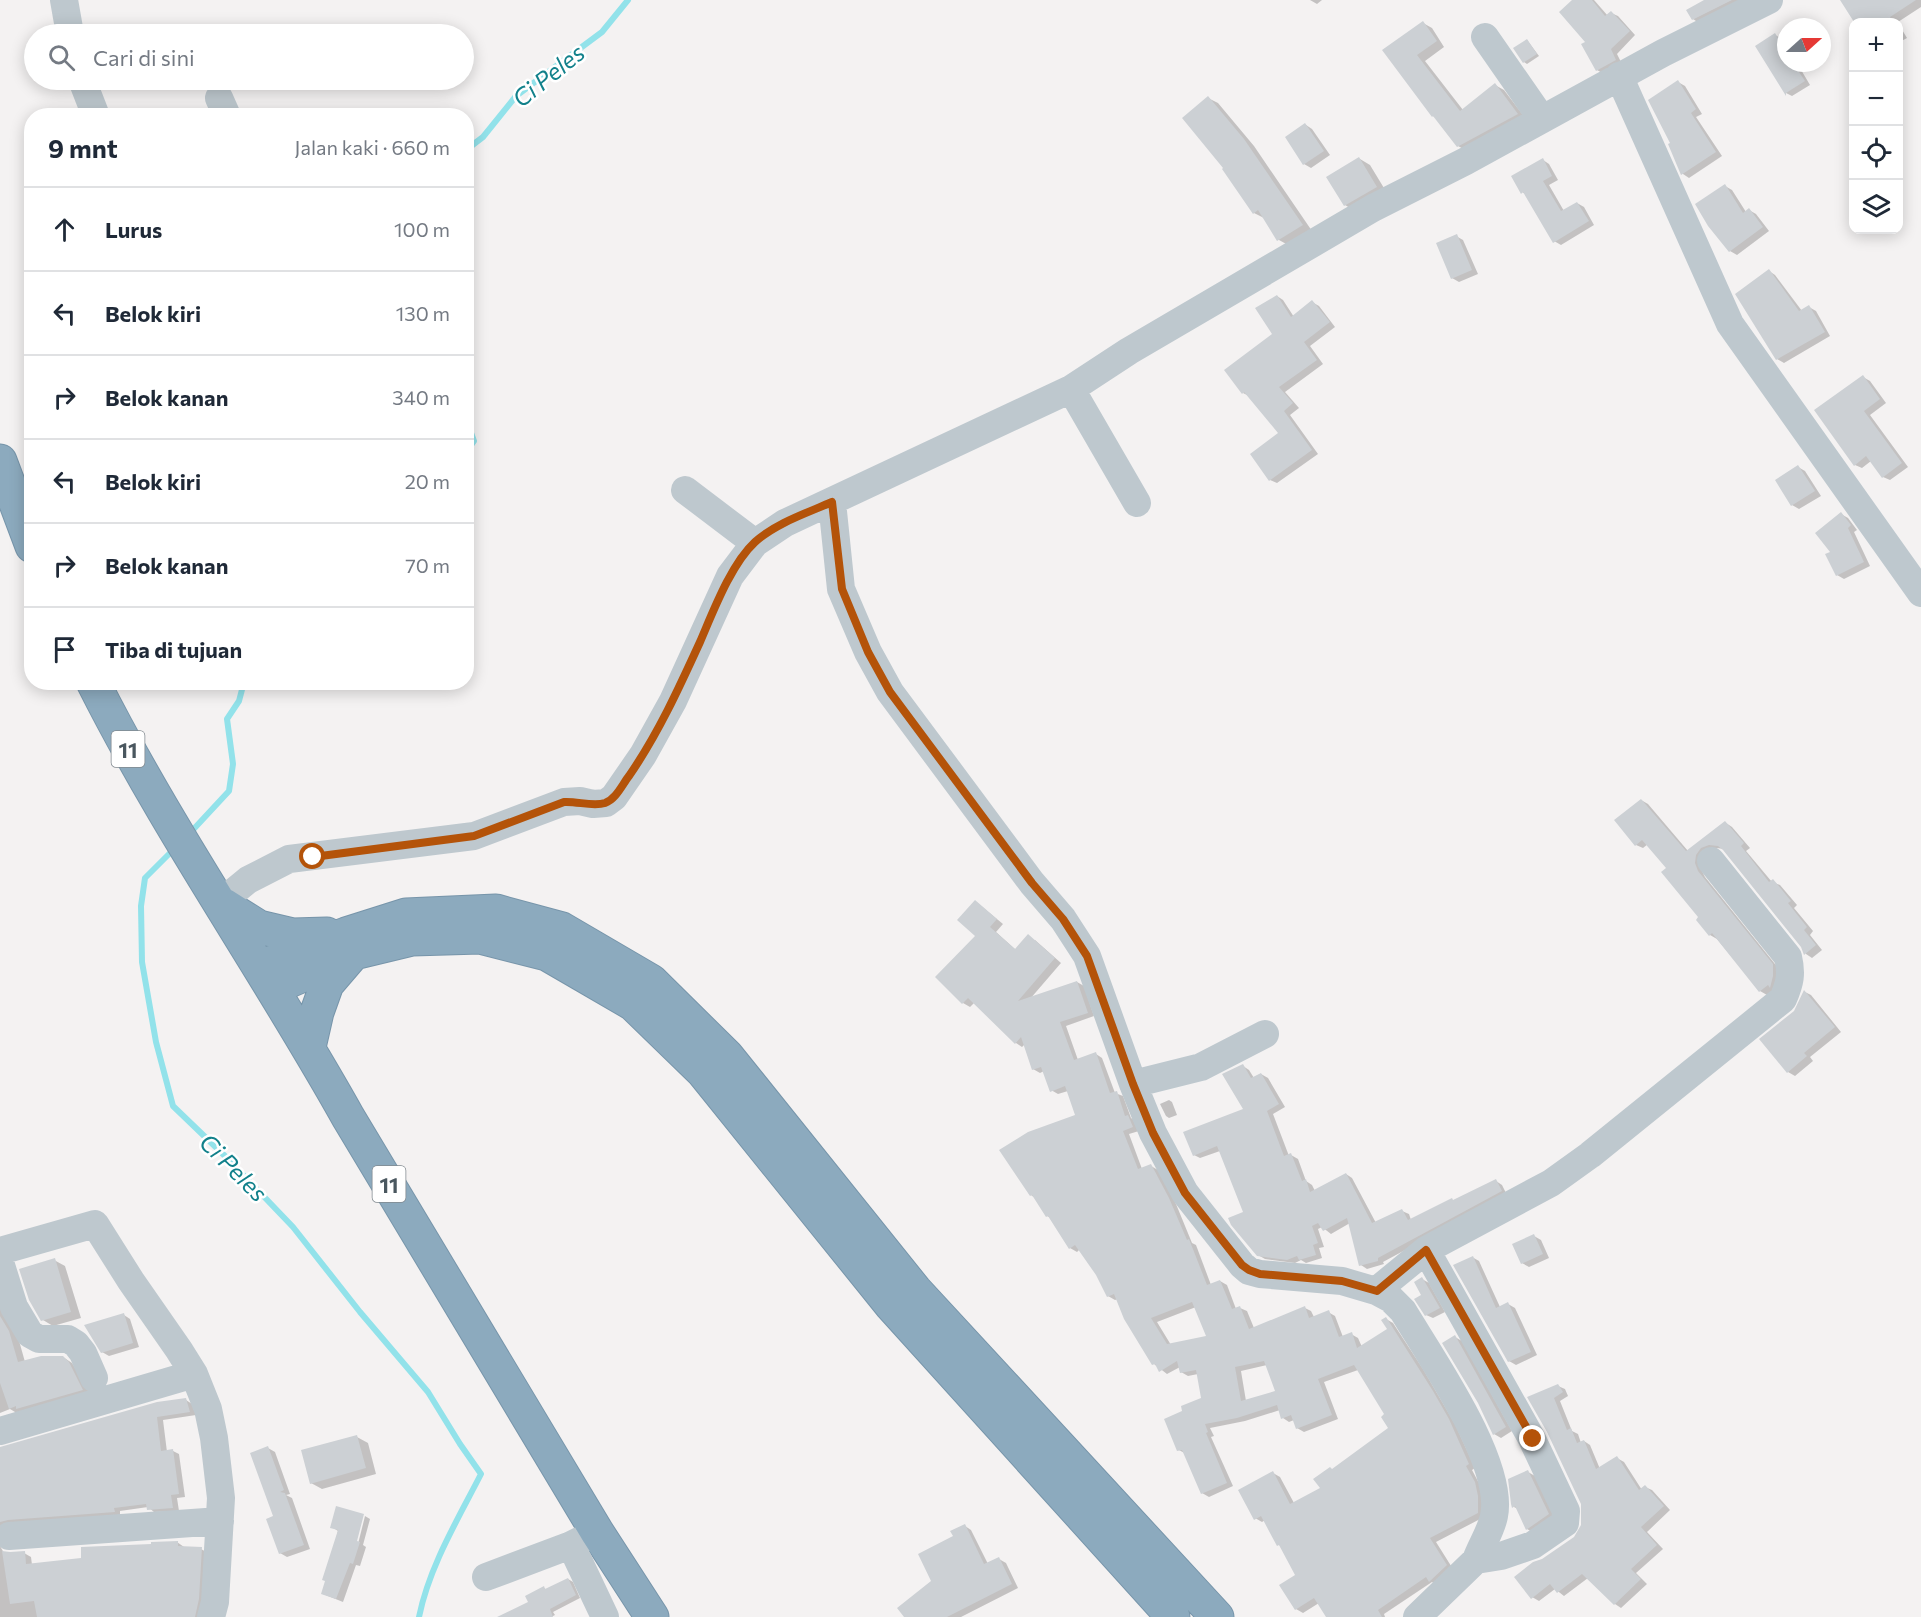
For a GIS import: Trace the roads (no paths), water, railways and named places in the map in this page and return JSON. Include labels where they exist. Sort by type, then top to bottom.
[{"type":"highway","points":[[0,461],[24,525]]},
{"type":"highway","name":"11","points":[[97,690],[164,815],[309,1047],[584,1538],[652,1617]]},
{"type":"highway","points":[[220,903],[259,927],[293,935],[350,943],[480,937],[547,954],[633,1004],[703,1072],[891,1305],[1173,1617]]},
{"type":"highway","points":[[266,978],[350,943],[406,915],[496,911],[562,928],[651,981],[727,1056],[915,1290],[1217,1617]]},
{"type":"highway","points":[[309,1047],[317,1012],[327,984],[350,943]]},
{"type":"street","points":[[64,0],[68,24]]},
{"type":"street","points":[[220,903],[248,880],[289,859],[474,836],[564,802],[580,801],[593,804],[606,802],[614,797],[643,755],[673,701],[730,576],[755,543],[785,523],[1071,389],[1129,351],[1373,208],[1716,25],[1769,0]]},
{"type":"street","points":[[1485,37],[1542,119]]},
{"type":"street","points":[[1619,76],[1730,324],[1920,589]]},
{"type":"street","points":[[86,90],[93,108]]},
{"type":"street","points":[[1071,389],[1137,503]]},
{"type":"street","points":[[685,490],[755,543]]},
{"type":"street","points":[[832,502],[842,589],[868,652],[890,692],[1032,883],[1063,919],[1087,956],[1153,1133],[1185,1193],[1242,1265],[1249,1270],[1260,1274],[1342,1281],[1377,1291],[1390,1299],[1403,1311],[1474,1433],[1493,1486],[1494,1516],[1476,1560],[1417,1617]]},
{"type":"street","points":[[1377,1291],[1426,1250],[1551,1184],[1783,999],[1790,984],[1791,971],[1788,957],[1711,861]]},
{"type":"street","points":[[1133,1084],[1201,1067],[1265,1034]]},
{"type":"street","points":[[0,1251],[95,1224],[194,1374],[208,1408],[214,1438],[220,1498],[214,1602],[211,1617]]},
{"type":"street","points":[[1426,1250],[1533,1439],[1566,1511],[1565,1523],[1533,1545],[1501,1556],[1476,1560]]},
{"type":"street","points":[[0,1262],[14,1307],[30,1334],[39,1339],[68,1339],[76,1344],[83,1353],[94,1378]]},
{"type":"street","points":[[0,1431],[194,1374]]},
{"type":"street","points":[[9,1536],[220,1521]]},
{"type":"street","points":[[486,1577],[584,1538],[605,1617]]},
{"type":"waterway","name":"Ci Peles","points":[[474,144],[483,137],[516,96],[602,32],[628,0]]},
{"type":"waterway","name":"Ci Peles","points":[[190,833],[229,791],[233,764],[227,719],[239,701],[242,690]]},
{"type":"waterway","name":"Ci Peles","points":[[174,849],[145,878],[141,906],[142,962],[156,1042],[173,1106],[293,1227],[360,1312],[428,1392],[481,1474],[437,1562],[419,1617]]}]
